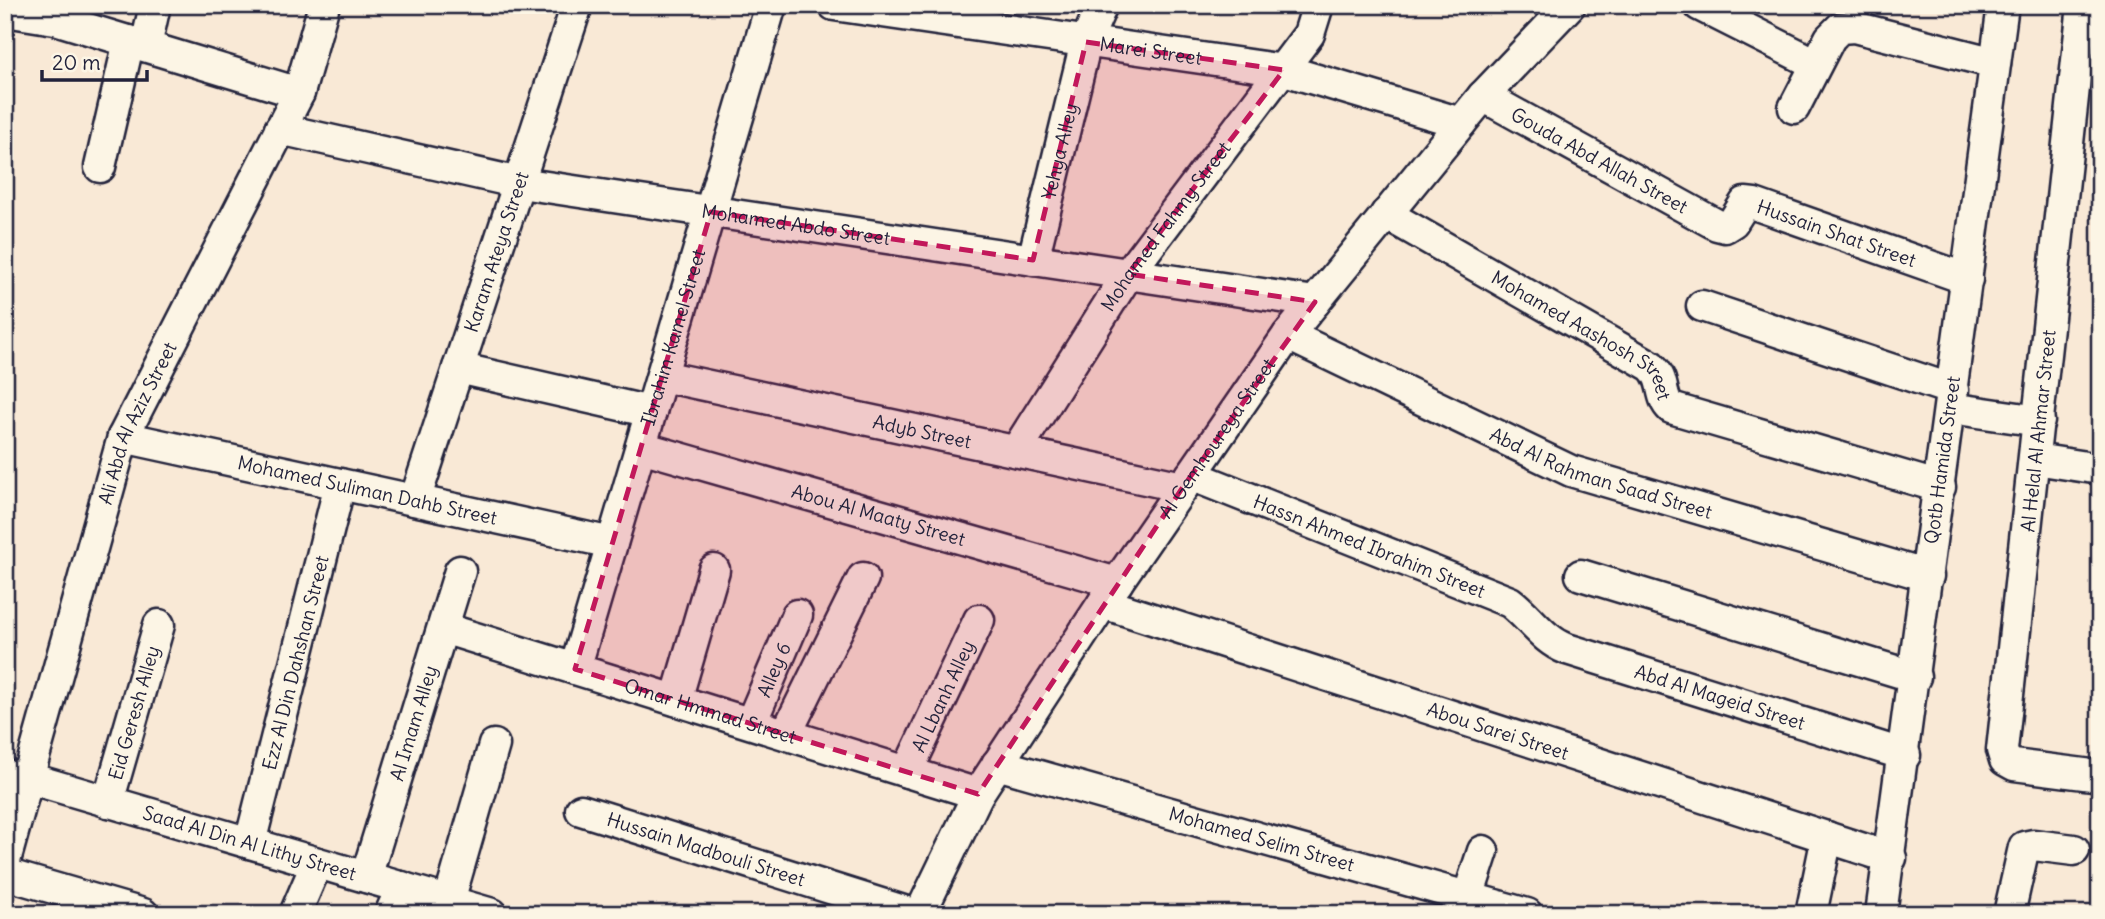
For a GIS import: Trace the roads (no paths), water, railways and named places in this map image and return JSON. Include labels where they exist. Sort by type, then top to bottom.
[{"type":"street","points":[[100,167],[138,44],[155,5]]},
{"type":"street","name":"Ali Abd Al Aziz Street","points":[[5,861],[17,776],[123,437],[299,93],[324,5]]},
{"type":"street","name":"Karam Ateya Street","points":[[415,500],[577,5]]},
{"type":"street","name":"Ibrahim Kamel Street","points":[[575,669],[771,5]]},
{"type":"street","name":"Marei Street","points":[[834,5],[1284,70],[1461,123]]},
{"type":"street","points":[[1086,42],[1102,5]]},
{"type":"street","name":"Mohamed Fahmy Street","points":[[1016,452],[1128,274],[1309,34],[1318,5]]},
{"type":"street","name":"Al Gemhoureya Street","points":[[920,914],[978,794],[997,764],[1110,593],[1287,335],[1483,96],[1570,5]]},
{"type":"street","points":[[1699,5],[1816,64]]},
{"type":"street","name":"Qotb Hamida Street","points":[[1881,914],[1905,755],[2003,5]]},
{"type":"street","name":"Al Helal Al Ahmar Street","points":[[2083,5],[2089,53],[2039,421],[2002,750],[2005,760],[2014,765],[2100,776]]},
{"type":"street","points":[[5,11],[56,12],[138,44],[299,93]]},
{"type":"street","points":[[1794,108],[1830,38],[1840,28],[1854,27],[1995,63]]},
{"type":"street","name":"Yehya Alley","points":[[1033,260],[1086,42]]},
{"type":"street","name":"Gouda Abd Allah Street","points":[[1483,96],[1717,225]]},
{"type":"street","name":"Mohamed Abdo Street","points":[[280,129],[520,183],[1315,302]]},
{"type":"street","name":"Hussain Shat Street","points":[[1717,225],[1725,227],[1733,222],[1745,204],[1754,204],[1967,279]]},
{"type":"street","name":"Mohamed Aashosh Street","points":[[1386,214],[1651,366],[1663,381],[1664,397],[1671,408],[1940,487]]},
{"type":"street","points":[[1702,306],[1951,399],[2039,421]]},
{"type":"street","name":"Abd Al Rahman Saad Street","points":[[1287,335],[1572,471],[1928,576]]},
{"type":"street","points":[[458,368],[651,412]]},
{"type":"street","name":"Adyb Street","points":[[662,376],[1016,452],[1187,481]]},
{"type":"street","name":"Mohamed Suliman Dahb Street","points":[[123,437],[612,542]]},
{"type":"street","name":"Abou Al Maaty Street","points":[[641,447],[1110,593]]},
{"type":"street","points":[[2035,459],[2100,468]]},
{"type":"street","name":"Hassn Ahmed Ibrahim Street","points":[[1187,481],[1510,602],[1540,631]]},
{"type":"street","name":"Ezz Al Din Dahshan Street","points":[[250,843],[340,484]]},
{"type":"street","name":"Al Imam Alley","points":[[366,877],[460,570]]},
{"type":"street","points":[[676,700],[714,570]]},
{"type":"street","points":[[1581,575],[1915,677]]},
{"type":"street","points":[[786,734],[863,578]]},
{"type":"street","name":"Abou Sarei Street","points":[[1110,593],[1891,858]]},
{"type":"street","name":"Alley 6","points":[[751,723],[797,615]]},
{"type":"street","name":"Al Lbanh Alley","points":[[907,772],[979,620]]},
{"type":"street","name":"Eid Geresh Alley","points":[[108,802],[159,625]]},
{"type":"street","name":"Omar Hmmad Street","points":[[443,628],[978,794]]},
{"type":"street","name":"Abd Al Mageid Street","points":[[1540,631],[1547,639],[1567,649],[1905,755]]},
{"type":"street","points":[[449,901],[494,745]]},
{"type":"street","name":"Mohamed Selim Street","points":[[997,764],[1468,897],[1511,912]]},
{"type":"street","name":"Saad Al Din Al Lithy Street","points":[[17,776],[366,877],[396,900],[449,901],[492,914]]},
{"type":"street","name":"Hussain Madbouli Street","points":[[581,810],[913,914]]},
{"type":"street","points":[[1811,914],[1827,837]]},
{"type":"street","points":[[2009,914],[2024,846],[2074,850]]},
{"type":"street","points":[[1468,897],[1483,851]]},
{"type":"street","points":[[295,914],[317,863]]},
{"type":"street","points":[[5,874],[143,914]]}]
